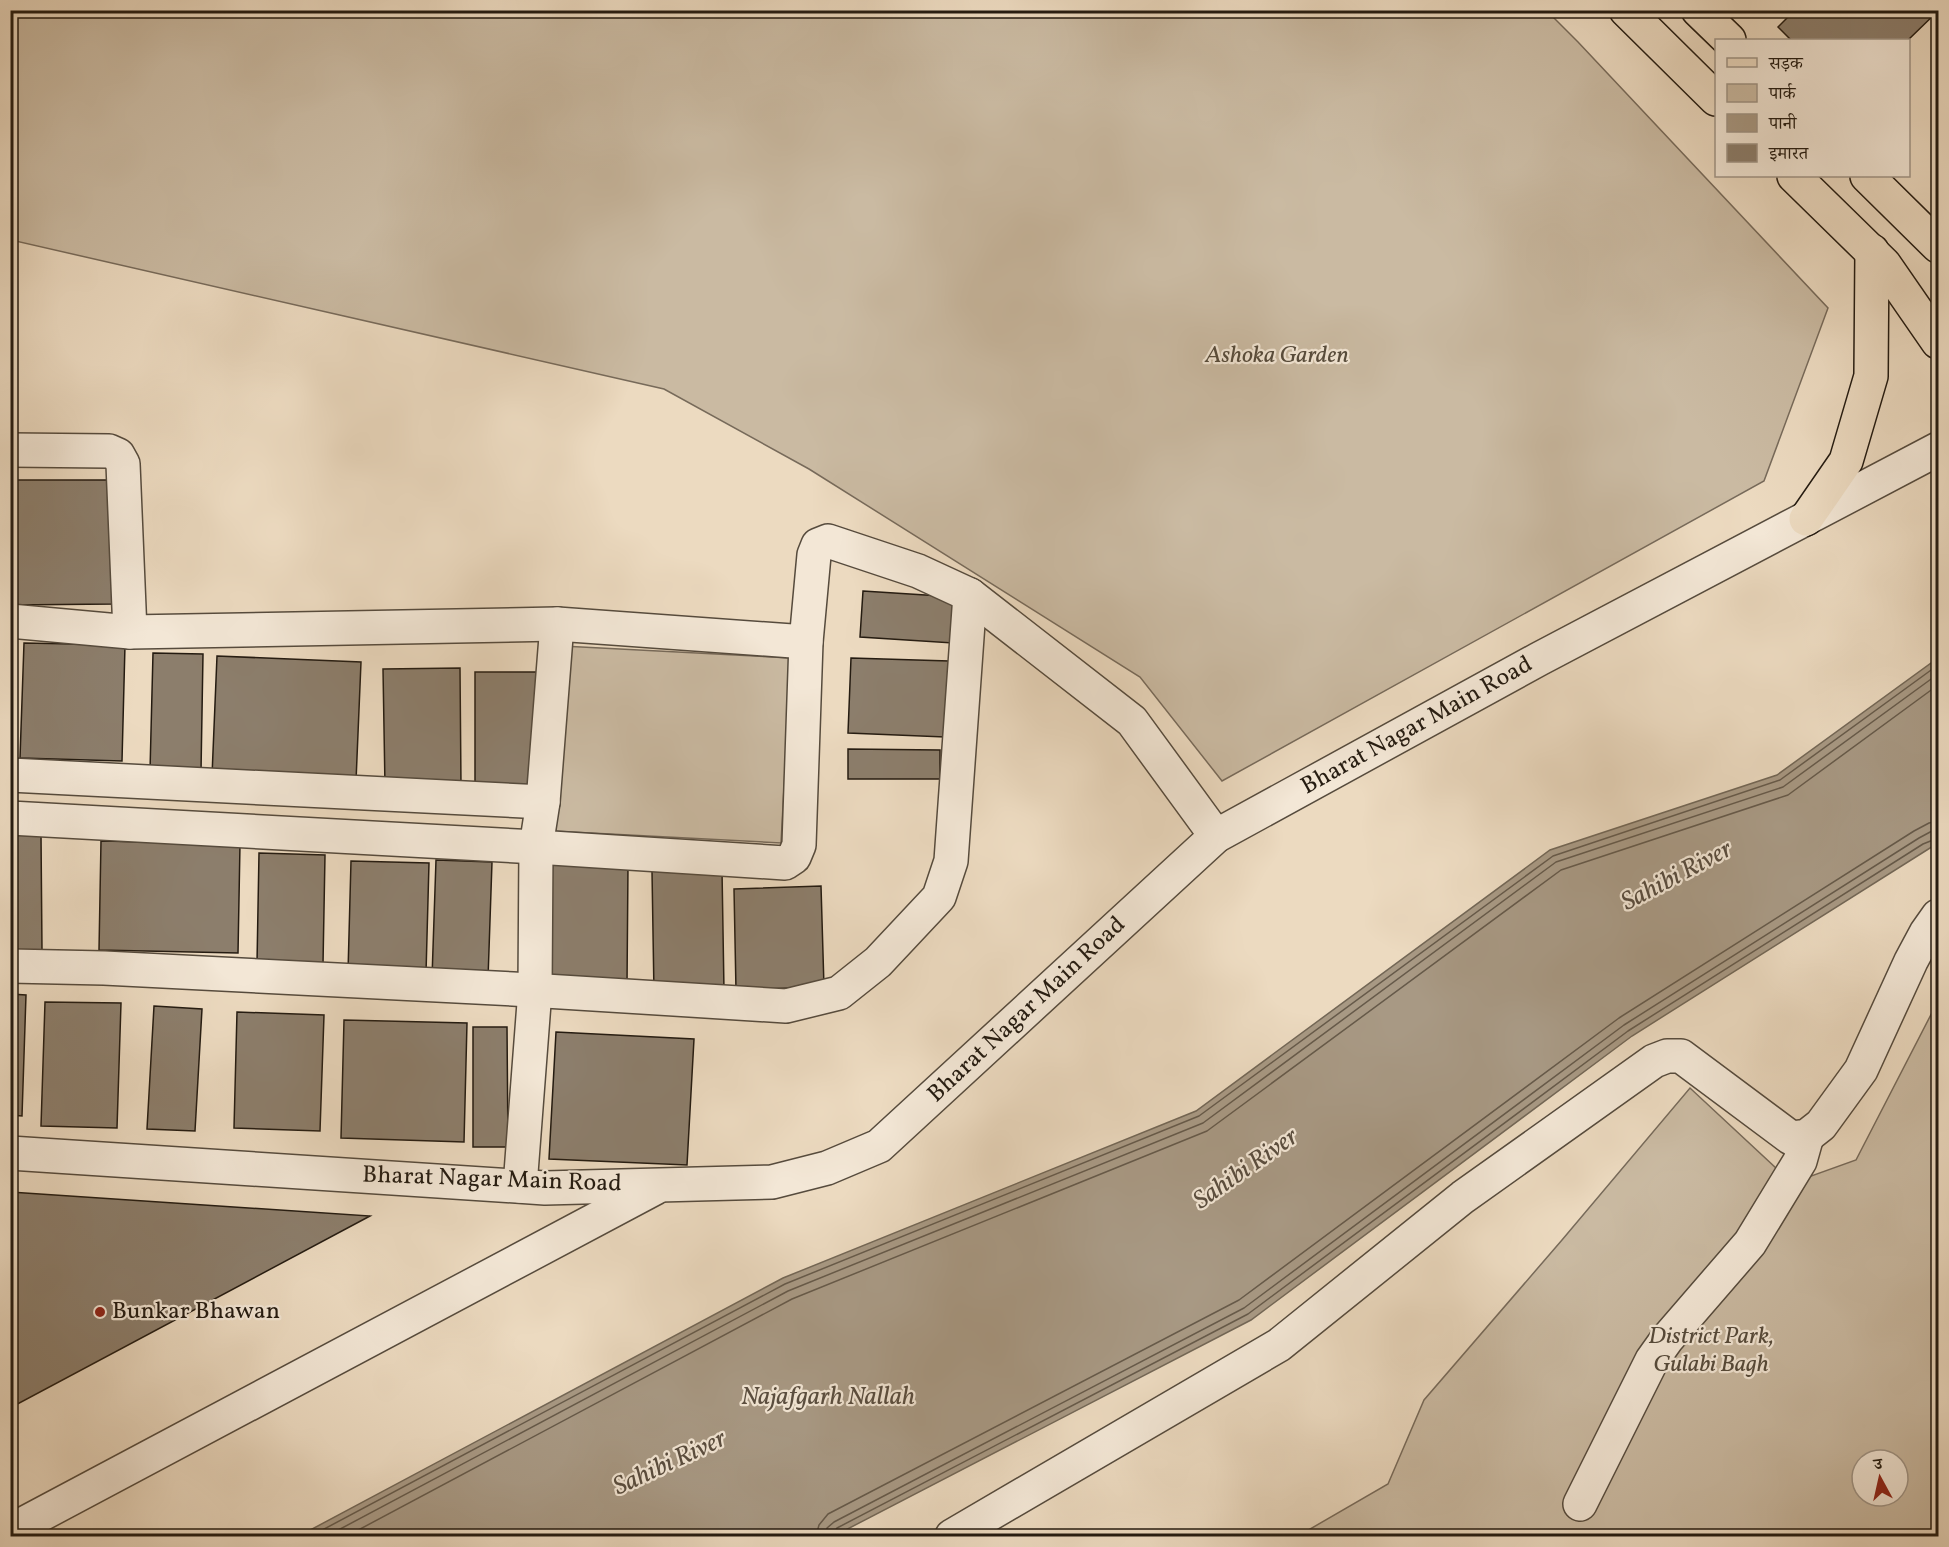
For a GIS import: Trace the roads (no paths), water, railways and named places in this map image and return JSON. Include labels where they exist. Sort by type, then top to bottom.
[{"type":"main road","points":[[1626,10],[1715,98]]},
{"type":"main road","points":[[1698,10],[1728,39]]},
{"type":"main road","points":[[1795,177],[1884,264],[1938,342]]},
{"type":"main road","points":[[1868,177],[1938,246]]},
{"type":"main road","points":[[1806,519],[1846,460],[1871,376],[1872,251]]},
{"type":"street","name":"Bharat Nagar Main Road","points":[[10,1153],[545,1188],[772,1182],[827,1168],[879,1146],[1216,836],[1539,659],[1938,449]]},
{"type":"street","points":[[10,450],[109,451],[118,455],[123,464],[130,632]]},
{"type":"street","points":[[10,818],[785,863],[794,857],[799,845],[806,642],[814,555],[818,545],[828,541],[918,571],[970,595],[1132,721],[1216,836]]},
{"type":"street","points":[[10,966],[104,968],[535,990],[786,1006],[839,993],[878,962],[939,897],[951,861],[970,595]]},
{"type":"street","points":[[10,621],[130,632],[557,624],[806,642]]},
{"type":"street","points":[[520,1186],[535,990],[536,847],[543,802],[557,624]]},
{"type":"street","points":[[10,775],[543,802]]},
{"type":"street","points":[[1799,1137],[1821,1125],[1861,1070],[1911,961],[1938,916]]},
{"type":"street","points":[[952,1536],[1279,1345],[1463,1197],[1654,1061],[1667,1056],[1681,1056],[1799,1137]]},
{"type":"street","points":[[1580,1504],[1652,1360],[1667,1339],[1750,1243],[1800,1161],[1799,1137]]},
{"type":"street","points":[[10,1531],[661,1185]]},
{"type":"water","name":"Najafgarh Nallah","points":[[1938,658],[1938,843],[1632,1036],[1251,1320],[834,1536],[299,1536],[783,1278],[1196,1111],[1550,850],[1777,775]]},
{"type":"place","name":"Bunkar Bhawan","points":[[100,1312]]},
{"type":"park label","name":"Ashoka Garden","points":[[1277,356]]},
{"type":"park label","name":"District Park, Gulabi Bagh","points":[[1711,1351]]},
{"type":"water label","name":"Sahibi River","points":[[1677,876]]},
{"type":"water label","name":"Sahibi River","points":[[1246,1169]]},
{"type":"water label","name":"Sahibi River","points":[[670,1463]]}]
